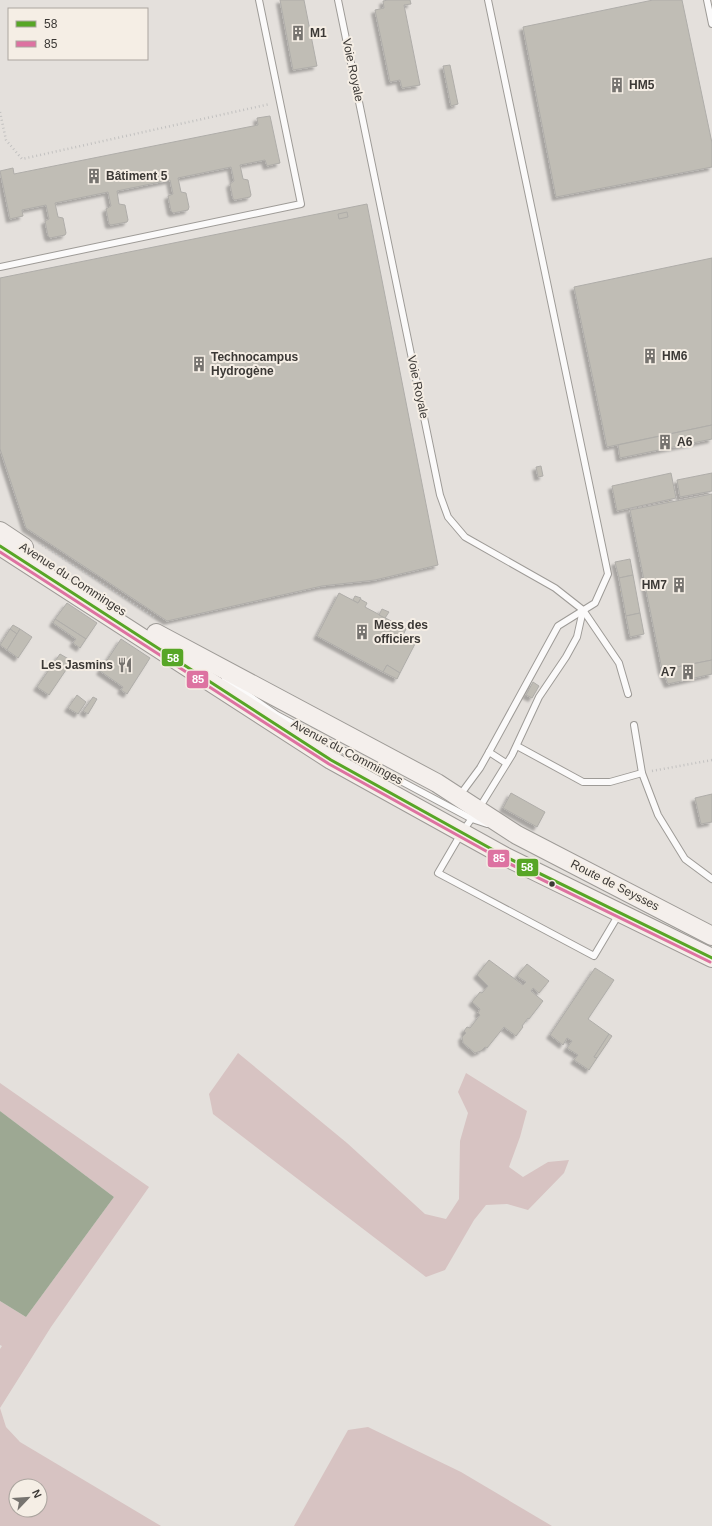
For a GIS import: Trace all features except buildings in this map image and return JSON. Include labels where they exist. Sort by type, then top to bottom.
[{"type":"main road","name":"Avenue du Comminges","points":[[0,531],[167,639],[429,796]]},
{"type":"main road","name":"Avenue du Comminges","points":[[0,546],[331,760],[429,796]]},
{"type":"main road","name":"Route de Seysses","points":[[429,796],[459,805],[506,857],[712,958]]},
{"type":"main road","name":"Route de Seysses","points":[[429,796],[471,820],[517,835],[712,936]]},
{"type":"lane","points":[[0,267],[301,204],[259,0]]},
{"type":"lane","name":"Voie Royale","points":[[338,0],[440,495],[448,517],[465,537],[555,588],[583,610],[619,663],[628,694]]},
{"type":"lane","points":[[471,820],[459,805],[522,688],[558,626],[595,603],[608,574],[488,0]]},
{"type":"lane","points":[[707,0],[712,24]]},
{"type":"lane","points":[[583,610],[577,637],[540,698],[517,746],[438,873],[594,956],[620,912]]},
{"type":"lane","points":[[634,726],[642,773],[658,815],[685,858],[712,879]]},
{"type":"lane","points":[[517,746],[583,782],[610,782],[642,773]]},
{"type":"lane","points":[[488,752],[506,763]]},
{"type":"path","points":[[0,112],[6,140],[22,159],[280,102]]},
{"type":"path","points":[[642,773],[712,760]]},
{"type":"shaded area","points":[[238,1053],[347,1143],[425,1214],[446,1219],[459,1199],[460,1141],[468,1113],[458,1092],[466,1073],[527,1111],[520,1137],[509,1167],[523,1177],[548,1162],[569,1160],[564,1173],[528,1210],[507,1204],[486,1205],[474,1220],[445,1270],[426,1277],[213,1114],[209,1094]]},
{"type":"shaded area","points":[[0,1083],[149,1187],[51,1327],[0,1408],[0,1349],[2,1346],[0,1345],[0,1301],[26,1317],[114,1197],[0,1111]]},
{"type":"shaded area","points":[[0,1111],[114,1197],[26,1317],[0,1301]]},
{"type":"shaded area","points":[[0,1408],[6,1427],[20,1442],[161,1526],[0,1526]]},
{"type":"shaded area","points":[[368,1427],[461,1472],[552,1526],[294,1526],[348,1430]]},
{"type":"transit line","name":"58","points":[[0,546],[331,760],[506,857],[712,958]]},
{"type":"transit line","name":"85","points":[[0,552],[329,764],[504,861],[710,962]]},
{"type":"place","name":"M1","points":[[298,33]]},
{"type":"place","name":"HM5","points":[[617,85]]},
{"type":"place","name":"Bâtiment 5","points":[[94,176]]},
{"type":"place","name":"HM6","points":[[650,356]]},
{"type":"place","name":"Technocampus Hydrogène","points":[[199,364]]},
{"type":"place","name":"A6","points":[[665,442]]},
{"type":"place","name":"HM7","points":[[679,585]]},
{"type":"place","name":"Mess des officiers","points":[[362,632]]},
{"type":"place","name":"Les Jasmins","points":[[125,665]]},
{"type":"place","name":"A7","points":[[688,672]]}]
